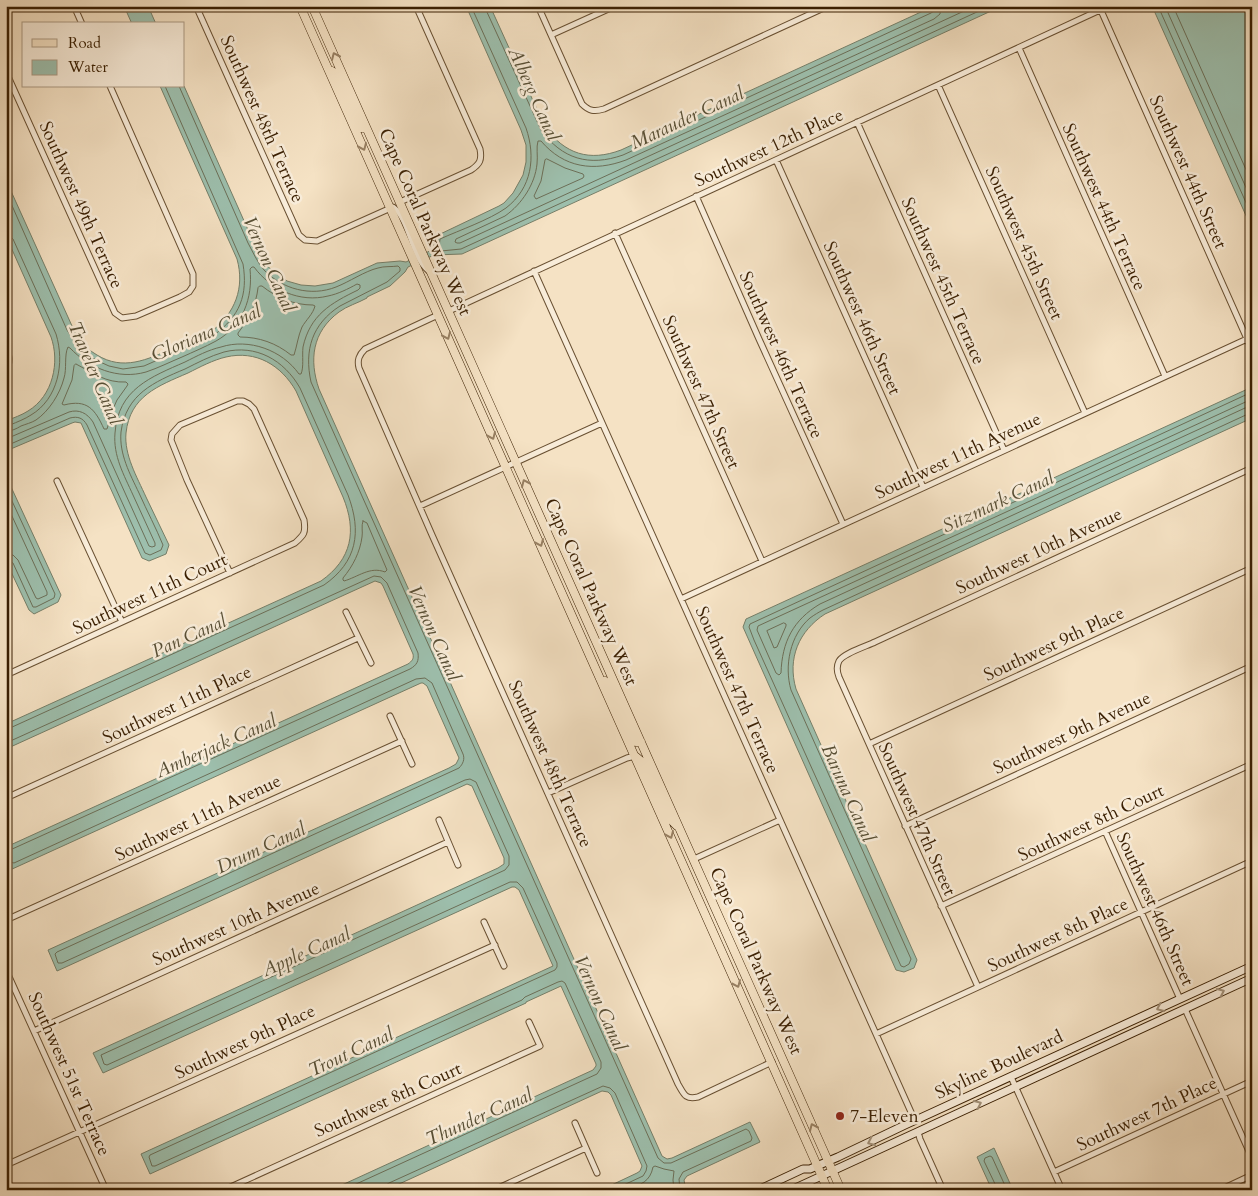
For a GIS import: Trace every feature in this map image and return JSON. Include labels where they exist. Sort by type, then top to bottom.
[{"type":"main road","name":"Cape Coral Parkway West","points":[[300,6],[828,1190]]},
{"type":"main road","name":"Cape Coral Parkway West","points":[[312,6],[841,1190]]},
{"type":"main road","points":[[324,61],[339,79],[360,126],[362,128],[366,127]]},
{"type":"main road","points":[[598,674],[612,690],[634,740],[638,743],[642,742]]},
{"type":"main road","points":[[635,756],[646,765],[670,819],[680,829]]},
{"type":"street","points":[[74,6],[81,22]]},
{"type":"street","name":"Southwest 48th Terrace","points":[[196,6],[299,235],[305,240],[317,241],[390,208]]},
{"type":"street","points":[[400,202],[471,170],[479,165],[482,158],[480,149],[416,6]]},
{"type":"street","points":[[538,6],[582,104],[587,109],[596,111],[828,6]]},
{"type":"street","points":[[551,35],[615,6]]},
{"type":"street","points":[[811,6],[814,13]]},
{"type":"street","name":"Southwest 12th Place","points":[[449,310],[1019,48],[1099,8]]},
{"type":"street","name":"Southwest 44th Street","points":[[1099,8],[1252,350]]},
{"type":"street","name":"Southwest 44th Terrace","points":[[1019,48],[1165,376]]},
{"type":"street","name":"Southwest 49th Terrace","points":[[6,72],[115,313],[122,318],[136,316],[189,292],[193,286],[193,274],[111,88]]},
{"type":"street","name":"Southwest 45th Street","points":[[938,85],[1085,413]]},
{"type":"street","name":"Southwest 45th Terrace","points":[[857,122],[1004,450]]},
{"type":"street","name":"Southwest 46th Street","points":[[776,160],[923,487]]},
{"type":"street","name":"Southwest 46th Terrace","points":[[696,196],[843,524]]},
{"type":"street","points":[[390,208],[395,208],[400,215],[422,265],[431,272]]},
{"type":"street","name":"Southwest 47th Street","points":[[615,233],[762,561]]},
{"type":"street","name":"Southwest 47th Terrace","points":[[534,271],[915,1121]]},
{"type":"street","name":"Southwest 48th Terrace","points":[[438,315],[365,349],[360,354],[359,368],[678,1084],[685,1096],[698,1097],[772,1062]]},
{"type":"street","name":"Southwest 11th Avenue","points":[[681,599],[1247,339]]},
{"type":"street","points":[[6,346],[9,353],[7,368]]},
{"type":"street","name":"Southwest 11th Court","points":[[7,673],[122,622],[230,573],[295,543],[304,535],[304,520],[254,409],[243,401],[237,401],[180,426],[172,434],[171,440],[230,573]]},
{"type":"street","points":[[420,506],[602,423]]},
{"type":"street","name":"Southwest 10th Avenue","points":[[839,662],[844,656],[1252,468]]},
{"type":"street","points":[[57,481],[122,622]]},
{"type":"street","name":"Southwest 9th Place","points":[[868,744],[1252,568]]},
{"type":"street","points":[[346,612],[370,663]]},
{"type":"street","name":"Southwest 11th Place","points":[[6,798],[358,638]]},
{"type":"street","name":"Southwest 47th Street","points":[[839,662],[837,671],[839,677],[978,987]]},
{"type":"street","name":"Southwest 9th Avenue","points":[[905,826],[1252,666]]},
{"type":"street","points":[[390,716],[412,764]]},
{"type":"street","name":"Southwest 11th Avenue","points":[[6,920],[402,741]]},
{"type":"street","points":[[548,793],[635,756]]},
{"type":"street","name":"Southwest 8th Court","points":[[941,906],[1252,764]]},
{"type":"street","points":[[439,820],[458,865]]},
{"type":"street","points":[[694,860],[780,820]]},
{"type":"street","name":"Southwest 46th Street","points":[[1105,831],[1180,999]]},
{"type":"street","name":"Southwest 10th Avenue","points":[[34,1031],[448,842]]},
{"type":"street","name":"Southwest 8th Place","points":[[876,1034],[1252,861]]},
{"type":"street","points":[[484,922],[504,966]]},
{"type":"street","name":"Southwest 9th Place","points":[[6,1165],[81,1133],[495,945]]},
{"type":"street","name":"Skyline Boulevard","points":[[758,1190],[803,1169],[810,1169],[829,1162],[1252,966]]},
{"type":"street","name":"Southwest 51st Terrace","points":[[6,970],[106,1190]]},
{"type":"street","name":"Skyline Boulevard","points":[[791,1190],[1252,978]]},
{"type":"street","points":[[1180,999],[1184,1009]]},
{"type":"street","name":"Southwest 46th Street","points":[[1184,1009],[1252,1158]]},
{"type":"street","name":"Southwest 8th Court","points":[[224,1190],[540,1046],[529,1022]]},
{"type":"street","points":[[1010,1077],[1062,1190]]},
{"type":"street","name":"Southwest 7th Place","points":[[1054,1172],[1252,1081]]},
{"type":"street","points":[[943,1190],[918,1132],[928,1120],[959,1106],[978,1092]]},
{"type":"street","points":[[875,1152],[880,1146],[909,1132],[915,1121]]},
{"type":"street","points":[[575,1123],[597,1173]]},
{"type":"street","points":[[494,1190],[586,1148]]},
{"type":"street","points":[[1220,1190],[1252,1175]]},
{"type":"street","points":[[6,1184],[9,1190]]},
{"type":"water","points":[[124,6],[148,6],[155,22],[131,22]]},
{"type":"water","name":"Traveler Canal","points":[[466,6],[490,6],[545,127],[561,144],[569,149],[578,153],[598,155],[621,150],[934,6],[1002,6],[462,254],[434,255],[408,267],[390,286],[339,312],[323,328],[315,347],[314,368],[319,389],[662,1156],[667,1159],[672,1158],[750,1122],[760,1142],[687,1176],[684,1180],[686,1190],[601,1190],[637,1173],[642,1166],[611,1095],[608,1092],[602,1091],[386,1190],[331,1190],[593,1070],[596,1064],[561,986],[150,1174],[141,1154],[553,966],[519,890],[512,887],[103,1073],[93,1053],[498,868],[504,864],[504,858],[472,786],[467,784],[57,971],[48,950],[449,768],[456,764],[459,758],[427,686],[421,683],[10,870],[6,861],[6,847],[408,664],[412,660],[413,654],[383,586],[375,581],[6,749],[6,724],[321,581],[345,554],[349,544],[350,521],[343,497],[296,391],[275,367],[257,358],[237,355],[211,362],[156,388],[139,401],[133,410],[126,433],[129,458],[169,545],[166,554],[149,561],[142,558],[81,423],[72,423],[6,451],[6,421],[37,405],[49,388],[55,357],[51,337],[6,236],[6,180],[77,337],[83,345],[107,360],[126,363],[144,360],[212,331],[227,316],[239,290],[240,280],[237,259],[161,88],[185,88],[260,255],[267,266],[287,281],[301,285],[315,286],[333,283],[377,263],[406,262],[432,250],[434,237],[504,203],[513,193],[523,175],[526,162],[526,145]]},
{"type":"water","points":[[1152,6],[1252,6],[1252,229]]},
{"type":"water","points":[[1252,387],[1252,418],[825,614],[802,637],[794,656],[793,667],[796,689],[917,960],[914,968],[904,972],[896,970],[743,627],[746,619]]},
{"type":"water","points":[[6,476],[61,595],[58,602],[34,614],[29,610],[6,561]]},
{"type":"water","points":[[994,1148],[1013,1190],[992,1190],[977,1157]]},
{"type":"place","name":"7-Eleven","points":[[840,1116]]},
{"type":"water label","name":"Alberg Canal","points":[[534,94]]},
{"type":"water label","name":"Marauder Canal","points":[[687,118]]},
{"type":"water label","name":"Vernon Canal","points":[[269,264]]},
{"type":"water label","name":"Gloriana Canal","points":[[206,333]]},
{"type":"water label","name":"Sitzmark Canal","points":[[998,502]]},
{"type":"water label","name":"Vernon Canal","points":[[434,633]]},
{"type":"water label","name":"Pan Canal","points":[[189,636]]},
{"type":"water label","name":"Amberjack Canal","points":[[216,746]]},
{"type":"water label","name":"Baruna Canal","points":[[848,793]]},
{"type":"water label","name":"Drum Canal","points":[[261,848]]},
{"type":"water label","name":"Apple Canal","points":[[306,952]]},
{"type":"water label","name":"Vernon Canal","points":[[600,1003]]},
{"type":"water label","name":"Trout Canal","points":[[351,1052]]},
{"type":"water label","name":"Thunder Canal","points":[[479,1117]]}]
